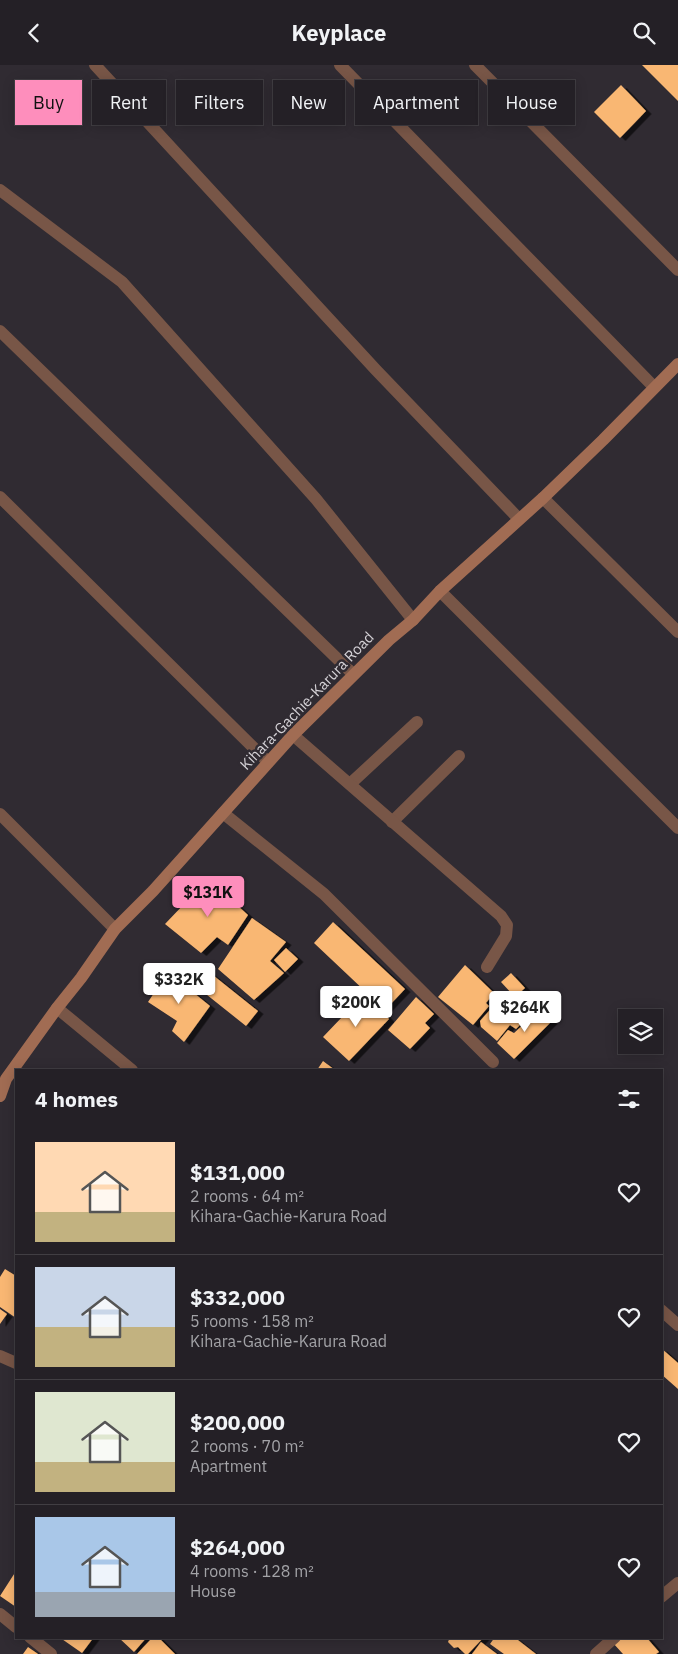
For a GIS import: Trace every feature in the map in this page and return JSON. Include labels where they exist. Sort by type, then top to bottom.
[{"type":"street","points":[[95,65],[376,370],[519,519]]},
{"type":"street","points":[[340,65],[654,387]]},
{"type":"street","points":[[475,65],[678,270]]},
{"type":"street","points":[[0,190],[122,282],[316,499],[413,620]]},
{"type":"street","points":[[0,331],[353,675]]},
{"type":"street","name":"Kihara-Gachie-Karura Road","points":[[0,1096],[6,1079],[81,978],[114,929],[153,891],[268,762],[353,675],[413,620],[440,591],[543,498],[678,363]]},
{"type":"street","points":[[0,497],[268,762]]},
{"type":"street","points":[[543,498],[678,632]]},
{"type":"street","points":[[440,591],[678,828]]},
{"type":"street","points":[[350,784],[416,722]]},
{"type":"street","points":[[293,735],[501,916],[507,925],[506,936],[487,967]]},
{"type":"street","points":[[392,822],[459,756]]},
{"type":"street","points":[[223,813],[324,894],[493,1062]]},
{"type":"street","points":[[0,814],[114,929]]},
{"type":"street","points":[[57,1008],[131,1069]]},
{"type":"street","points":[[663,1312],[678,1325]]},
{"type":"street","points":[[0,1356],[15,1363]]},
{"type":"street","points":[[663,1595],[678,1583]]},
{"type":"street","points":[[0,1614],[15,1626]]},
{"type":"street","points":[[32,1639],[51,1654]]},
{"type":"street","points":[[596,1654],[613,1639]]},
{"type":"building","points":[[642,65],[678,65],[678,101]]},
{"type":"building","points":[[621,85],[646,111],[620,138],[594,112]]},
{"type":"building","points":[[208,879],[248,915],[228,945],[217,937],[201,953],[165,924]]},
{"type":"building","points":[[252,918],[286,942],[270,961],[284,973],[254,1000],[218,969]]},
{"type":"building","points":[[333,922],[405,989],[385,1010],[314,943]]},
{"type":"building","points":[[286,948],[298,959],[285,972],[274,960]]},
{"type":"building","points":[[199,964],[258,1011],[246,1026],[187,979]]},
{"type":"building","points":[[465,965],[494,993],[486,1003],[489,1006],[473,1025],[438,997]]},
{"type":"building","points":[[168,972],[210,1006],[184,1042],[172,1031],[177,1021],[148,1002]]},
{"type":"building","points":[[511,973],[525,988],[515,997],[501,982]]},
{"type":"building","points":[[504,994],[530,1015],[516,1029],[510,1025],[497,1041],[481,1027],[480,1021]]},
{"type":"building","points":[[359,996],[363,1000],[368,997],[389,1019],[349,1061],[323,1037],[343,1016],[351,1013],[348,1009]]},
{"type":"building","points":[[416,997],[434,1014],[425,1023],[430,1028],[410,1049],[388,1030]]},
{"type":"building","points":[[538,1005],[552,1021],[514,1059],[497,1043],[508,1030],[514,1033],[525,1023]]},
{"type":"building","points":[[323,1061],[334,1069],[318,1069]]},
{"type":"building","points":[[5,1269],[15,1275],[15,1317],[0,1307],[0,1277]]},
{"type":"building","points":[[0,1309],[7,1314],[0,1324]]},
{"type":"building","points":[[663,1350],[678,1363],[678,1389],[663,1376]]},
{"type":"building","points":[[15,1573],[15,1606],[0,1596]]},
{"type":"building","points":[[62,1639],[92,1639],[82,1653]]},
{"type":"building","points":[[120,1639],[145,1639],[134,1652]]},
{"type":"building","points":[[151,1639],[160,1639],[175,1654],[137,1654]]},
{"type":"building","points":[[449,1639],[482,1639],[468,1654],[465,1654],[458,1647],[454,1648],[448,1642]]},
{"type":"building","points":[[494,1639],[517,1639],[536,1654],[504,1654],[490,1644]]},
{"type":"building","points":[[617,1639],[648,1639],[659,1652],[656,1654],[623,1654],[613,1643]]},
{"type":"building","points":[[481,1642],[497,1654],[472,1654]]},
{"type":"building","points":[[28,1647],[38,1654],[23,1654]]}]
